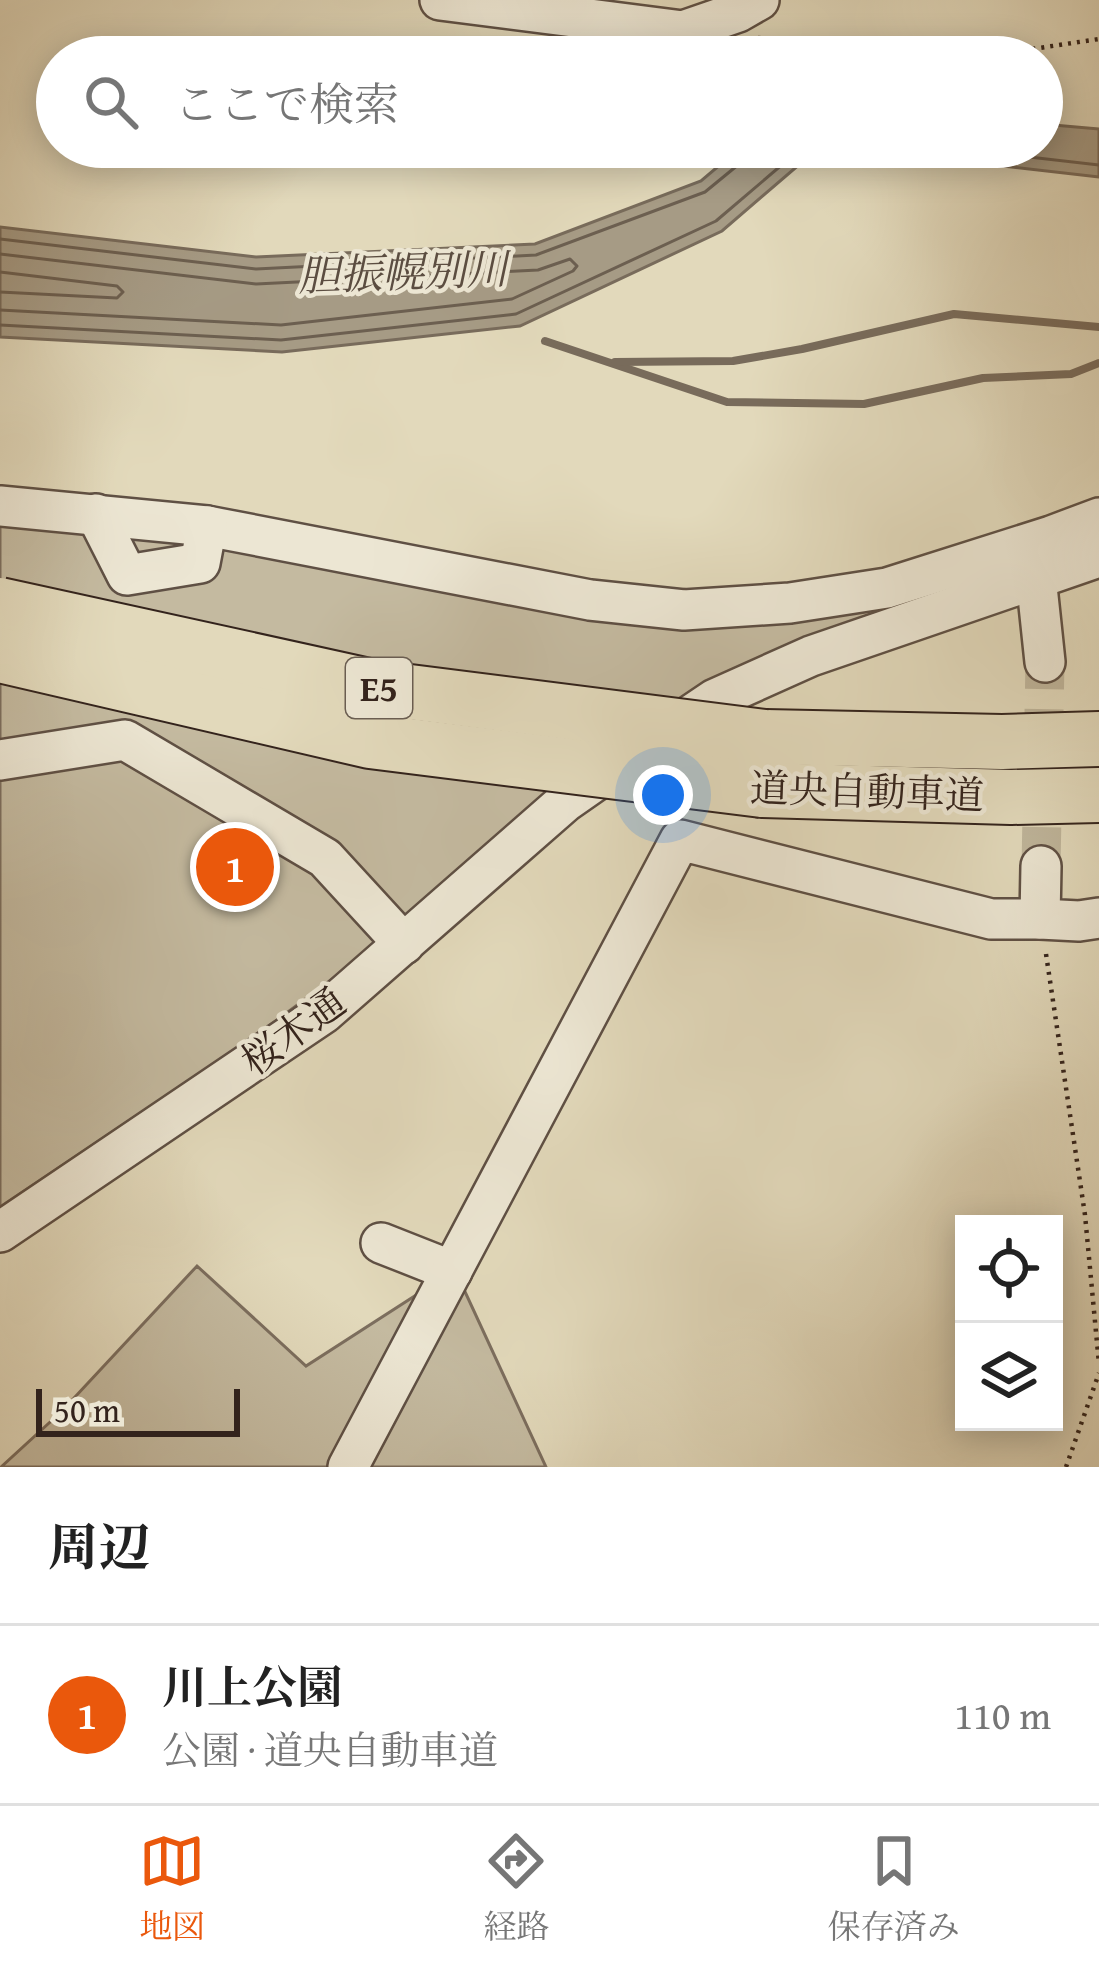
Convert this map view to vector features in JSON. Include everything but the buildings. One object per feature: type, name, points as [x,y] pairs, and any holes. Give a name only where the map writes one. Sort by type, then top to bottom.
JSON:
[{"type":"highway","name":"道央自動車道","points":[[0,605],[378,688],[764,764],[1011,797],[1099,795]]},
{"type":"highway","name":"道央自動車道","points":[[0,655],[370,741],[764,764],[1002,742],[1099,739]]},
{"type":"street","points":[[440,0],[682,31],[738,12],[756,19]]},
{"type":"street","points":[[0,506],[206,526],[590,599],[684,610],[790,603],[887,588],[1099,518]]},
{"type":"street","points":[[96,514],[127,575],[200,563],[206,526]]},
{"type":"street","points":[[1046,662],[1036,577],[1099,557]]},
{"type":"street","name":"桜木通","points":[[0,1232],[324,1013],[565,802],[715,699],[811,656],[1036,577]]},
{"type":"street","points":[[0,760],[125,740],[325,858],[404,944]]},
{"type":"street","points":[[349,1467],[680,840],[991,919],[1099,918]]},
{"type":"street","points":[[1040,919],[1041,866]]},
{"type":"street","points":[[381,1243],[452,1271]]},
{"type":"path","points":[[756,19],[840,36]]},
{"type":"path","points":[[1063,44],[1099,39]]},
{"type":"path","points":[[1040,919],[1085,1215],[1099,1364]]},
{"type":"path","points":[[1066,1467],[1099,1373]]},
{"type":"shaded area","points":[[0,522],[268,543],[684,617],[1099,544],[759,663],[250,1040],[0,1207]]},
{"type":"shaded area","points":[[197,1266],[306,1366],[455,1270],[546,1467],[1,1467],[61,1412]]},
{"type":"water","points":[[1063,126],[1099,129],[1099,177],[1019,168],[1063,168]]},
{"type":"water","name":"胆振幌別川","points":[[716,168],[795,168],[722,231],[520,326],[282,352],[0,337],[0,227],[256,257],[535,244],[701,181]]},
{"type":"waterway","points":[[615,362],[733,361],[954,314],[1099,327]]},
{"type":"waterway","points":[[545,341],[727,402],[864,404],[983,378],[1071,374],[1099,363]]},
{"type":"tunnel","points":[[1041,866],[1045,662]]},
{"type":"place","name":"川上公園","points":[[235,867]]}]
